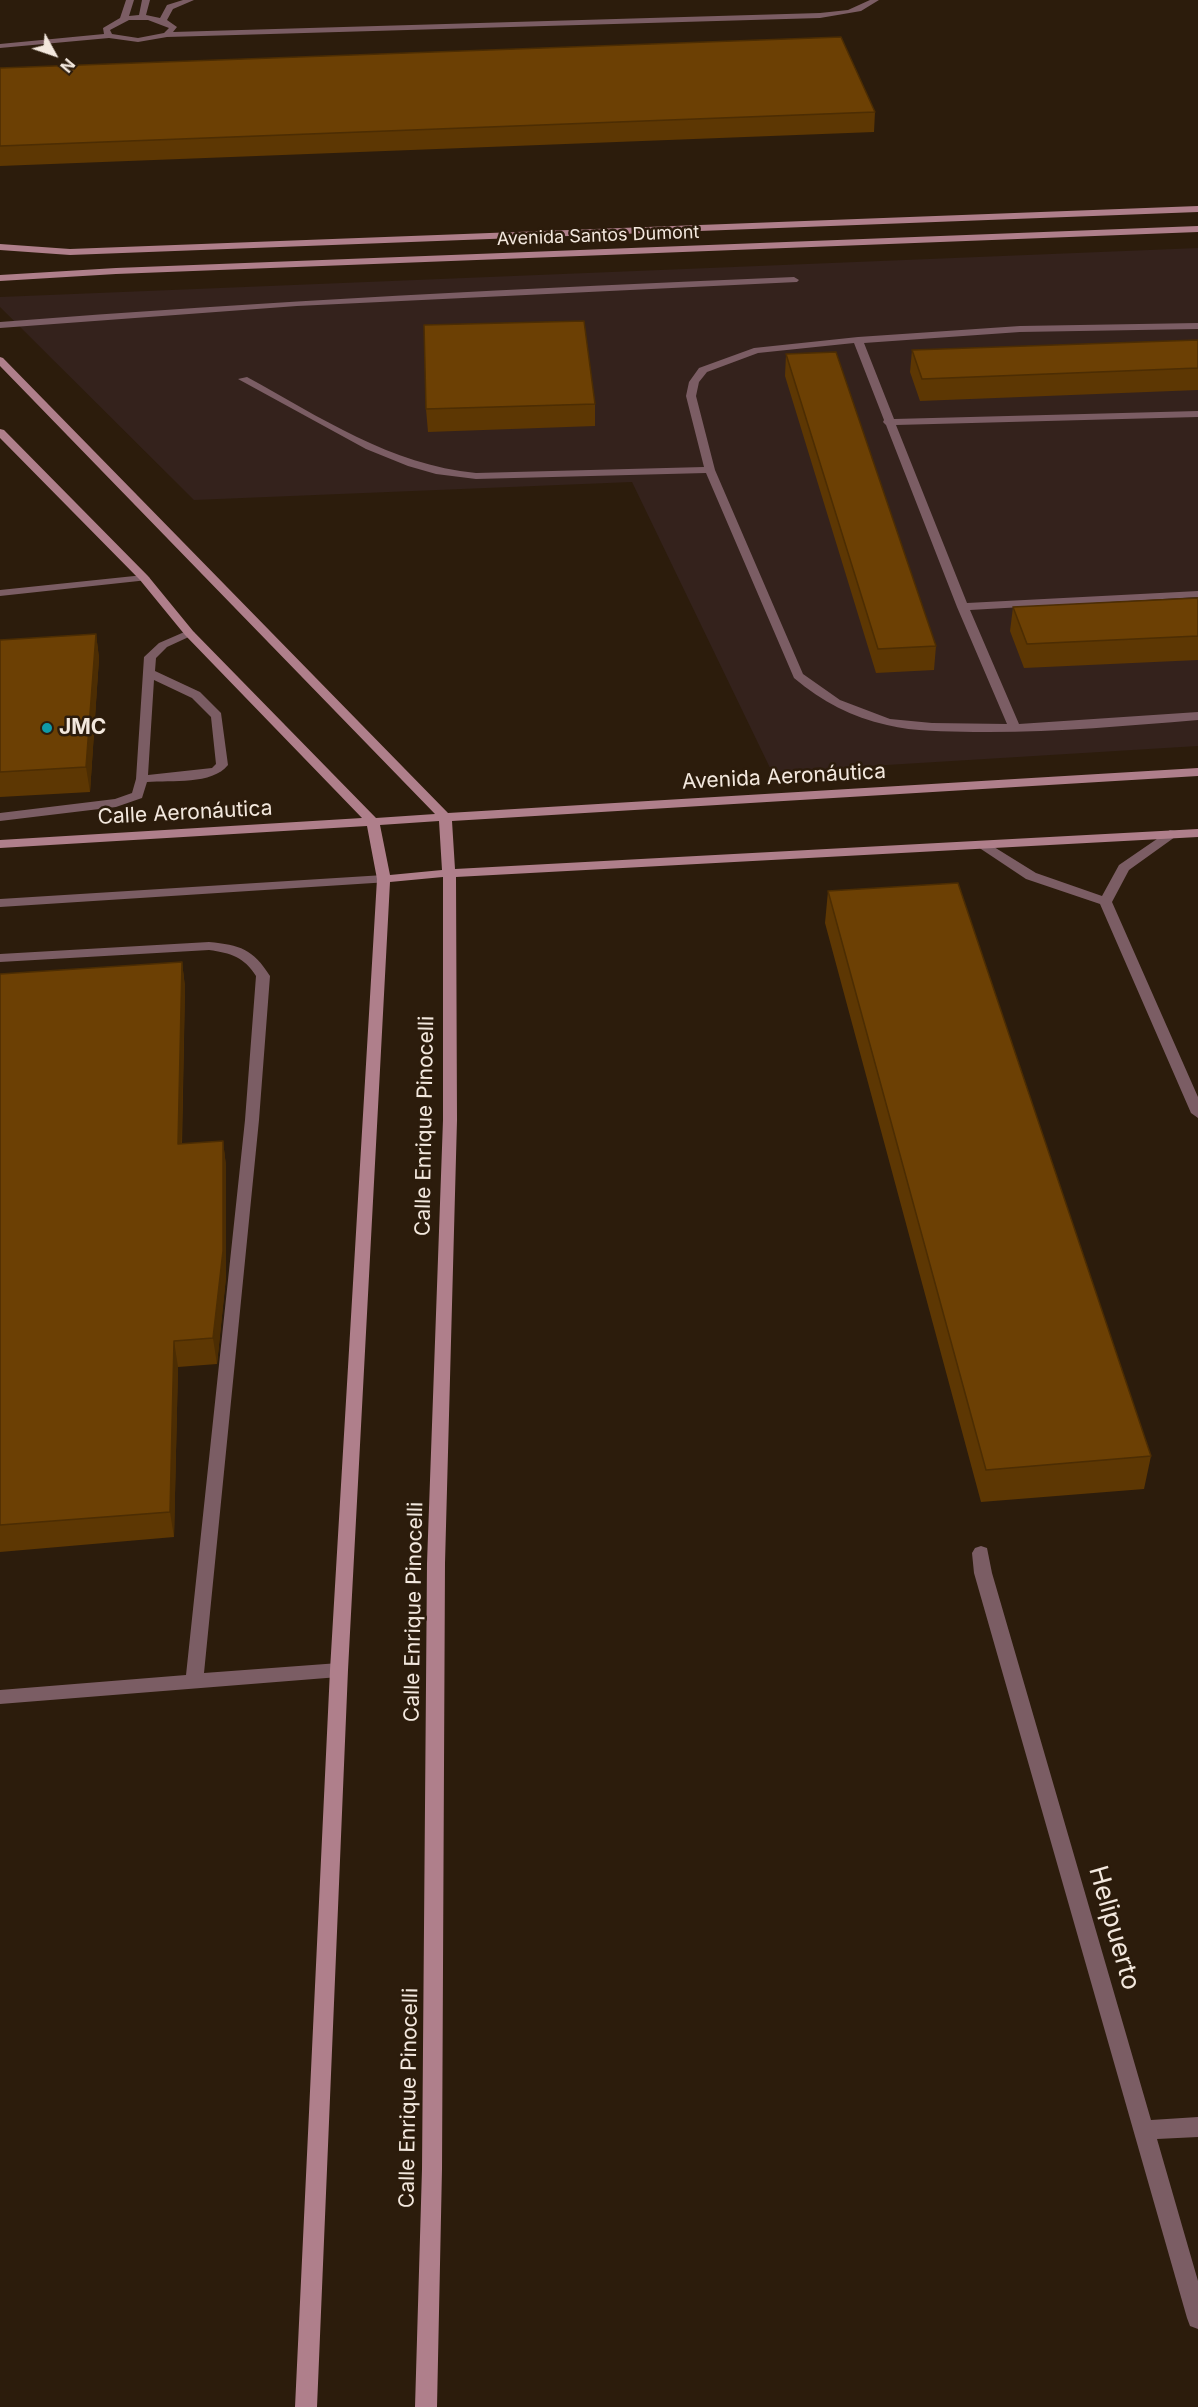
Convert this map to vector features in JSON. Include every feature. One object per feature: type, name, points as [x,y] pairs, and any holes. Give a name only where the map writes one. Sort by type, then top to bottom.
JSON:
[{"type":"main road","name":"Avenida Santos Dumont","points":[[0,247],[38,251],[94,251],[1198,209]]},
{"type":"main road","name":"Avenida Santos Dumont","points":[[0,278],[117,271],[1198,229]]},
{"type":"main road","points":[[0,360],[445,817]]},
{"type":"main road","points":[[0,432],[144,578],[189,633],[373,822],[384,879],[339,1670],[306,2407]]},
{"type":"main road","name":"Avenida Aeronáutica","points":[[373,822],[1198,772]]},
{"type":"main road","name":"Calle Enrique Pinocelli","points":[[426,2407],[432,2157],[436,1563],[450,1120],[448,873],[445,817]]},
{"type":"main road","name":"Calle Aeronáutica","points":[[0,844],[373,822]]},
{"type":"main road","points":[[384,879],[448,873],[1198,833]]},
{"type":"street","points":[[123,20],[130,0]]},
{"type":"street","points":[[142,17],[146,0]]},
{"type":"street","points":[[163,20],[170,7],[190,0]]},
{"type":"street","points":[[0,46],[109,36],[125,40],[148,40],[167,35],[836,15],[856,10],[875,0]]},
{"type":"street","points":[[109,36],[106,30],[111,24],[142,17],[163,20],[173,27],[167,35]]},
{"type":"street","points":[[0,325],[113,315],[457,294],[794,280]]},
{"type":"street","points":[[1198,326],[1020,329],[858,340],[757,350],[724,360],[703,370],[694,382],[691,396],[710,470],[798,676],[820,695],[847,709],[880,720],[923,727],[1015,729],[1198,716]]},
{"type":"street","points":[[858,340],[888,422],[1015,729]]},
{"type":"street","points":[[243,379],[366,445],[410,464],[443,472],[476,476],[710,470]]},
{"type":"street","points":[[888,422],[1198,414]]},
{"type":"street","points":[[0,592],[144,578]]},
{"type":"street","points":[[963,606],[1198,594]]},
{"type":"street","points":[[0,818],[130,799],[138,795],[142,779],[150,657],[156,650],[189,633]]},
{"type":"street","points":[[142,779],[207,774],[216,771],[222,765],[217,716],[206,702],[149,673]]},
{"type":"street","points":[[1105,902],[1124,868],[1170,834]]},
{"type":"street","points":[[981,845],[1031,876],[1105,902],[1198,1113]]},
{"type":"street","points":[[0,903],[384,879]]},
{"type":"street","points":[[0,958],[209,946],[237,949],[254,962],[263,976],[252,1120],[194,1681]]},
{"type":"street","name":"Helipuerto","points":[[981,1553],[983,1573],[1198,2318]]},
{"type":"street","points":[[0,1697],[339,1670]]},
{"type":"street","points":[[1144,2130],[1198,2127]]},
{"type":"shaded area","points":[[1198,248],[1198,746],[772,772],[632,482],[194,500],[0,307],[0,297]]},
{"type":"building","points":[[841,37],[875,112],[0,146],[0,68]]},
{"type":"building","points":[[584,321],[595,404],[426,409],[424,325]]},
{"type":"building","points":[[1198,340],[1198,368],[922,379],[912,350]]},
{"type":"building","points":[[836,352],[936,646],[878,649],[786,354]]},
{"type":"building","points":[[1198,598],[1198,636],[1027,644],[1013,607]]},
{"type":"building","name":"JMC","points":[[96,634],[86,767],[0,772],[0,640]]},
{"type":"building","points":[[958,883],[1151,1456],[986,1470],[828,891]]},
{"type":"building","points":[[182,962],[178,1144],[223,1141],[223,1251],[213,1338],[174,1341],[170,1512],[0,1525],[0,974]]},
{"type":"place","name":"JMC","points":[[47,728]]}]
